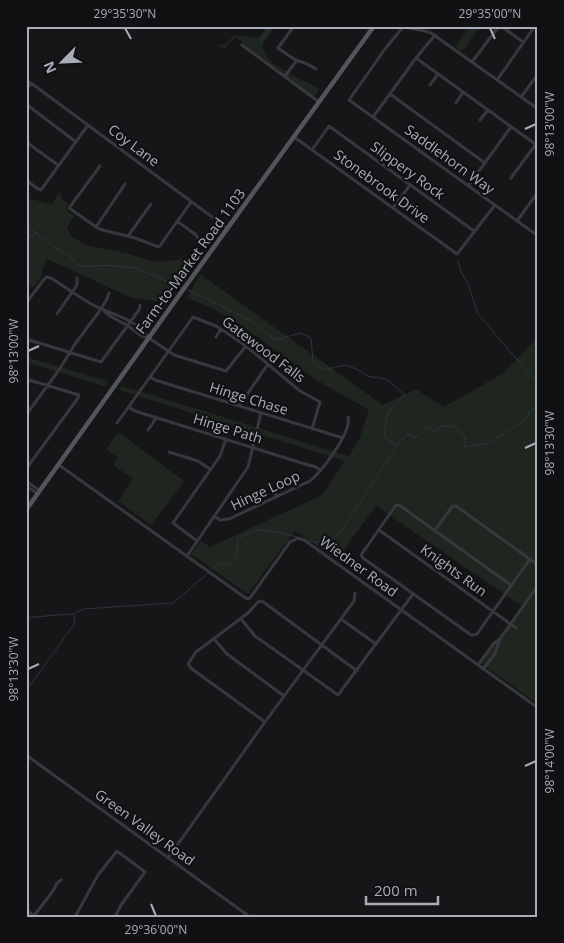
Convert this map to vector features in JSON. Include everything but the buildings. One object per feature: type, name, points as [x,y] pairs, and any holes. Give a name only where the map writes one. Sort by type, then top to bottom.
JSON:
[{"type":"main road","name":"Farm-to-Market Road 1103","points":[[26,510],[374,26]]},
{"type":"street","points":[[294,26],[278,48],[316,69]]},
{"type":"street","points":[[472,62],[500,26],[523,42]]},
{"type":"street","points":[[497,80],[535,26]]},
{"type":"street","points":[[402,27],[426,30],[435,35],[538,110]]},
{"type":"street","name":"Saddlehorn Way","points":[[402,27],[349,100],[538,236]]},
{"type":"street","points":[[373,117],[435,35]]},
{"type":"street","points":[[242,45],[319,102]]},
{"type":"street","points":[[416,58],[537,145],[511,178]]},
{"type":"street","points":[[286,74],[297,60]]},
{"type":"street","points":[[430,85],[438,74]]},
{"type":"street","points":[[521,97],[538,74]]},
{"type":"street","name":"Coy Lane","points":[[26,81],[228,228]]},
{"type":"street","points":[[26,90],[31,83]]},
{"type":"street","points":[[456,103],[463,92]]},
{"type":"street","points":[[390,94],[485,162]]},
{"type":"street","points":[[26,104],[76,142]]},
{"type":"street","points":[[480,120],[488,110]]},
{"type":"street","points":[[26,180],[42,190],[88,125]]},
{"type":"street","name":"Slippery Rock","points":[[312,150],[329,126],[474,231]]},
{"type":"street","points":[[468,186],[512,127]]},
{"type":"street","name":"Stonebrook Drive","points":[[294,137],[457,254],[474,231]]},
{"type":"street","points":[[26,142],[58,165]]},
{"type":"street","points":[[100,166],[69,208],[105,231],[128,236],[159,247],[191,202]]},
{"type":"street","points":[[96,227],[125,184]]},
{"type":"street","points":[[393,208],[410,185]]},
{"type":"street","points":[[517,221],[538,192]]},
{"type":"street","points":[[128,236],[151,204]]},
{"type":"street","points":[[474,231],[495,204]]},
{"type":"street","points":[[177,221],[196,235],[199,240]]},
{"type":"street","points":[[26,302],[46,277],[51,278],[174,355],[226,371],[246,346]]},
{"type":"street","points":[[57,314],[77,286],[77,278]]},
{"type":"street","points":[[26,415],[75,344],[102,310],[109,293]]},
{"type":"street","points":[[26,339],[102,362],[139,310],[140,304]]},
{"type":"street","points":[[102,310],[130,322],[145,332],[149,338]]},
{"type":"street","name":"Gatewood Falls","points":[[168,351],[193,317],[208,322],[246,346],[300,390],[320,402],[312,429]]},
{"type":"street","points":[[216,337],[220,329]]},
{"type":"street","points":[[117,423],[168,351]]},
{"type":"street","points":[[239,406],[268,364]]},
{"type":"street","name":"Hinge Chase","points":[[150,377],[154,380],[343,438]]},
{"type":"street","points":[[26,379],[79,395],[26,469]]},
{"type":"street","name":"Hinge Path","points":[[128,407],[135,411],[316,467],[320,470]]},
{"type":"street","points":[[186,556],[248,467],[261,413]]},
{"type":"street","points":[[148,430],[156,417]]},
{"type":"street","name":"Hinge Loop","points":[[214,516],[220,520],[229,519],[310,481],[343,438],[349,422],[348,417]]},
{"type":"street","points":[[197,541],[173,523],[220,456],[226,439]]},
{"type":"street","points":[[169,452],[198,461],[210,469]]},
{"type":"street","name":"Wiedner Road","points":[[59,465],[247,599],[250,598],[290,542],[296,539],[307,542],[538,708]]},
{"type":"street","points":[[26,481],[39,493]]},
{"type":"street","points":[[26,486],[39,493]]},
{"type":"street","points":[[272,487],[277,497]]},
{"type":"street","points":[[511,585],[400,505],[394,508],[361,555],[471,635],[477,634],[530,559]]},
{"type":"street","points":[[435,530],[452,507],[456,506],[538,565]]},
{"type":"street","name":"Knights Run","points":[[378,530],[516,628]]},
{"type":"street","points":[[478,665],[538,586]]},
{"type":"street","points":[[168,858],[341,619],[354,600],[355,593]]},
{"type":"street","points":[[241,619],[255,636],[338,695],[413,594]]},
{"type":"street","points":[[265,722],[189,666],[188,662],[193,655],[241,619],[258,602],[262,601],[357,671]]},
{"type":"street","points":[[341,619],[376,644]]},
{"type":"street","points":[[483,669],[496,652],[500,638]]},
{"type":"street","points":[[214,639],[224,652],[284,696]]},
{"type":"street","name":"Green Valley Road","points":[[26,755],[250,917]]},
{"type":"street","points":[[75,917],[98,875],[117,851],[145,872],[121,905],[115,917]]},
{"type":"street","points":[[26,910],[34,916],[61,880]]},
{"type":"shaded area","points":[[267,26],[275,26],[263,44],[266,56],[283,69],[320,89],[314,97],[235,37],[224,50],[218,45],[226,44],[234,35],[259,38]]},
{"type":"shaded area","points":[[470,26],[480,26],[462,52],[455,47]]},
{"type":"shaded area","points":[[60,191],[62,199],[69,204],[66,210],[75,216],[67,227],[73,238],[89,246],[126,253],[154,262],[196,257],[165,302],[132,298],[47,259],[42,271],[43,274],[33,288],[26,285],[26,198],[52,204]]},
{"type":"shaded area","points":[[200,274],[383,405],[416,389],[444,407],[502,374],[538,337],[538,704],[479,662],[522,606],[376,506],[337,559],[295,531],[248,594],[191,554],[201,541],[210,547],[322,495],[345,461],[119,390],[122,386],[349,456],[359,439],[369,410],[318,381],[235,321],[187,298]]},
{"type":"shaded area","points":[[26,357],[108,381],[106,387],[26,362]]},
{"type":"shaded area","points":[[118,432],[184,481],[151,525],[118,501],[133,479],[113,465],[118,458],[106,449]]},
{"type":"waterway","points":[[260,41],[272,26]]},
{"type":"waterway","points":[[26,227],[68,255],[78,265],[86,267],[104,265],[136,268],[182,288]]},
{"type":"waterway","points":[[26,239],[36,233]]},
{"type":"waterway","points":[[458,261],[478,314],[531,376],[538,379]]},
{"type":"waterway","points":[[187,289],[246,318],[276,340],[300,333],[311,338],[313,360],[323,370],[346,365],[361,371],[367,376],[386,379],[405,395],[391,409],[385,424],[385,438],[397,446]]},
{"type":"waterway","points":[[305,540],[323,544],[341,531],[397,446],[407,434],[416,438],[428,427],[435,431],[441,426],[453,426],[465,437],[465,447],[489,443],[521,423],[538,406]]},
{"type":"waterway","points":[[210,570],[220,563],[228,565],[236,558],[238,538],[257,530],[278,532],[297,537]]},
{"type":"waterway","points":[[26,618],[74,614],[83,609],[173,603],[207,574]]},
{"type":"waterway","points":[[26,691],[75,623],[74,614]]}]
